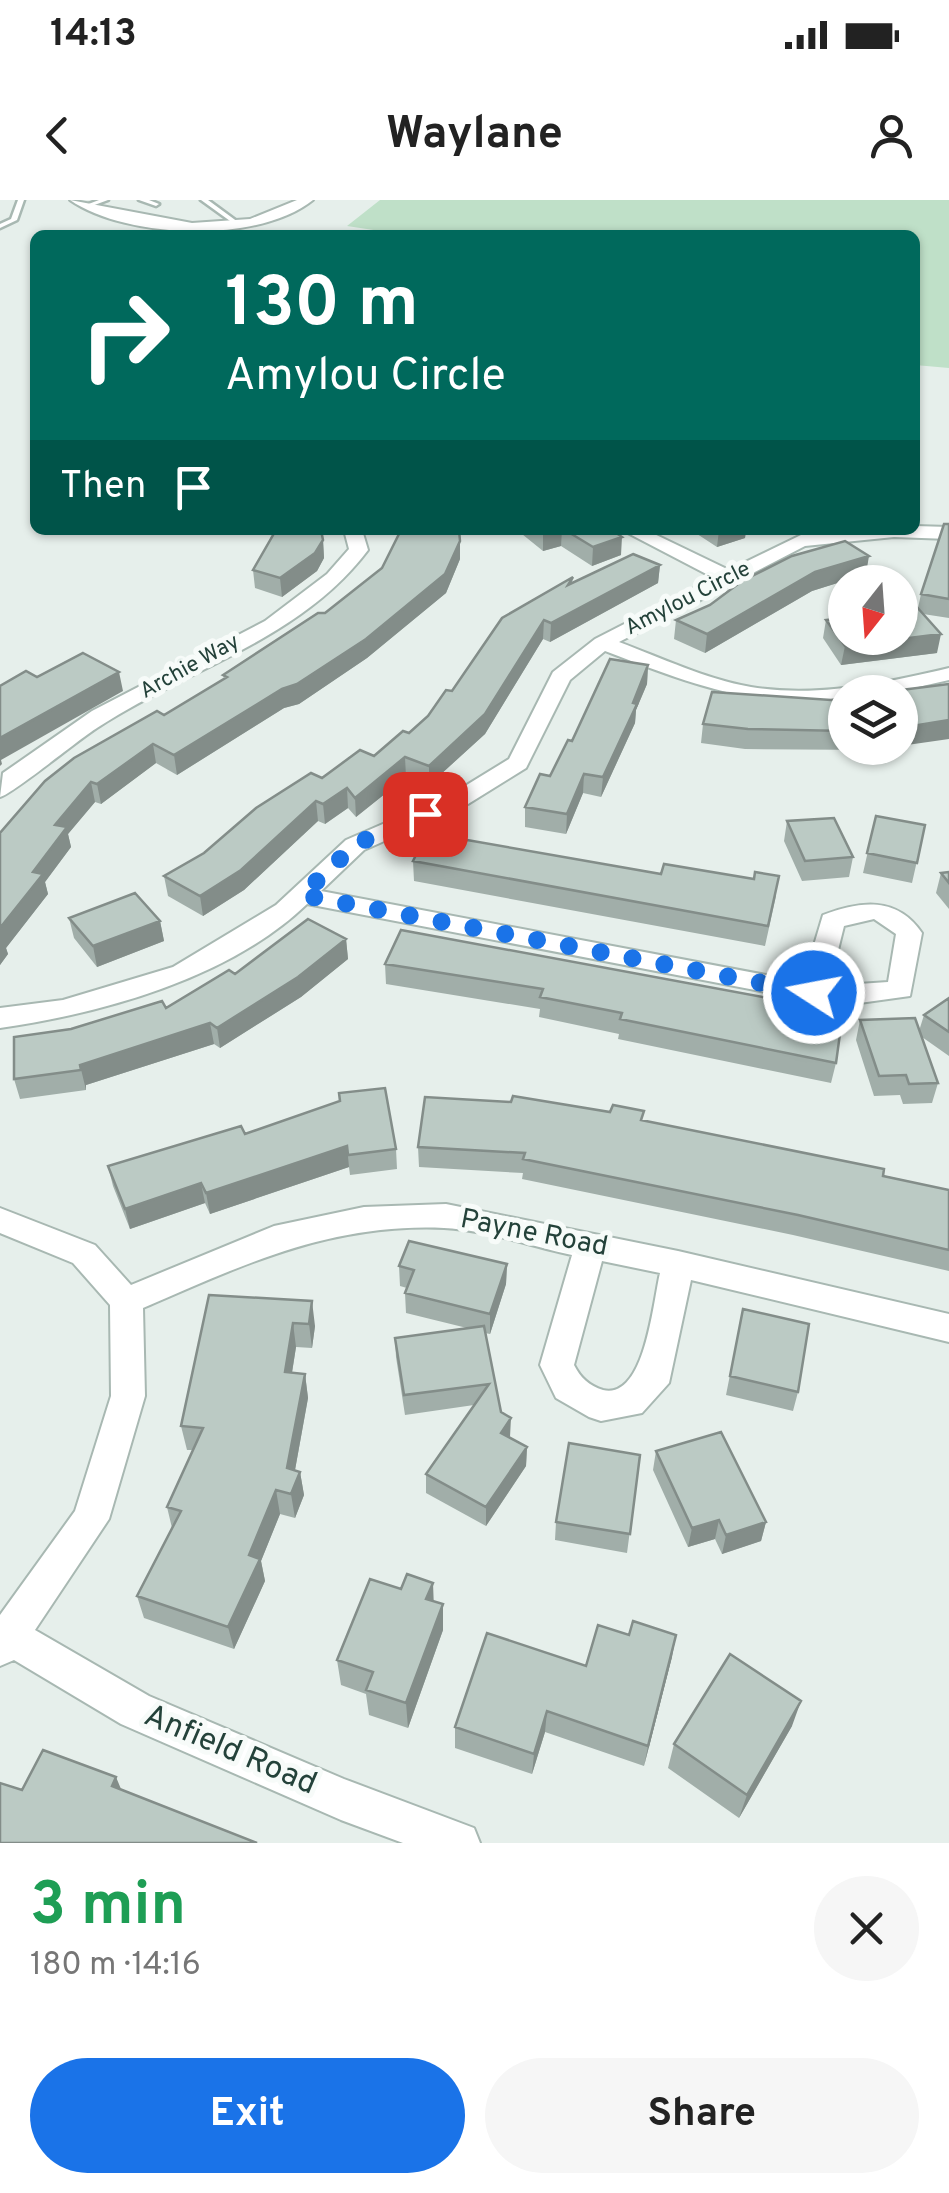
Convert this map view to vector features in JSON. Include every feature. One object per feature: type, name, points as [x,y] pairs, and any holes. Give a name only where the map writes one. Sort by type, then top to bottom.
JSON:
[{"type":"street","points":[[82,203],[119,217],[166,225],[238,225],[307,200]]},
{"type":"street","name":"Amylou Circle","points":[[920,532],[949,533]]},
{"type":"street","name":"Archie Way","points":[[0,790],[10,778],[100,716],[285,614],[340,575],[359,550],[354,535]]},
{"type":"street","points":[[641,535],[729,578]]},
{"type":"street","name":"Amylou Circle","points":[[0,1018],[64,1009],[182,973],[285,911],[356,844],[460,799],[518,763],[561,677],[602,643],[801,541],[857,535]]},
{"type":"street","name":"Amylou Circle","points":[[602,643],[713,684],[754,694],[810,696],[949,674]]},
{"type":"street","points":[[302,895],[814,993]]},
{"type":"street","name":"Payne Road","points":[[126,1301],[274,1238],[364,1218],[446,1216],[678,1264],[949,1328]]},
{"type":"street","points":[[0,1220],[84,1254],[126,1301],[128,1396],[91,1519],[6,1642]]},
{"type":"street","points":[[590,1245],[557,1365],[568,1388],[601,1406],[630,1402],[652,1384],[678,1264]]},
{"type":"street","name":"Anfield Road","points":[[6,1642],[135,1710],[341,1799],[459,1843]]},
{"type":"lane","points":[[0,226],[14,220],[21,200]]},
{"type":"lane","points":[[82,203],[106,200]]},
{"type":"lane","points":[[142,200],[156,204]]},
{"type":"lane","points":[[204,200],[238,225]]},
{"type":"green space","points":[[380,200],[949,200],[949,368],[920,365],[920,230],[373,230],[347,226]]},
{"type":"building","points":[[944,524],[949,524],[949,599],[921,594]]},
{"type":"building","points":[[273,535],[322,535],[315,553],[280,578],[253,570]]},
{"type":"building","points":[[398,535],[459,535],[445,574],[366,639],[174,755],[153,744],[97,784],[91,782],[55,825],[67,827],[33,872],[43,874],[0,928],[0,833],[45,781],[74,758],[157,711],[164,715],[227,677],[223,675],[318,613],[325,613],[382,568]]},
{"type":"building","points":[[573,535],[622,537],[593,547]]},
{"type":"building","points":[[845,541],[869,556],[828,565],[707,634],[676,620],[710,605],[742,581],[792,556]]},
{"type":"building","points":[[633,554],[660,565],[551,623],[544,620],[485,714],[429,766],[405,757],[355,798],[347,788],[323,804],[316,801],[241,870],[200,896],[164,876],[204,853],[256,808],[311,773],[322,778],[360,750],[374,756],[403,731],[409,733],[428,716],[446,690],[452,691],[502,618],[573,577],[568,585]]},
{"type":"building","points":[[918,608],[941,634],[918,637]]},
{"type":"building","points":[[83,653],[119,672],[0,738],[0,686],[26,671],[37,677]]},
{"type":"building","points":[[610,659],[648,665],[633,703],[637,704],[603,777],[584,774],[567,814],[525,807],[540,774],[550,776],[568,740],[572,741]]},
{"type":"building","points":[[949,684],[949,720],[918,725],[918,688]]},
{"type":"building","points":[[712,692],[828,700],[828,731],[703,724]]},
{"type":"building","points":[[876,816],[925,825],[917,863],[867,853]]},
{"type":"building","points":[[834,818],[853,857],[805,861],[787,821]]},
{"type":"building","points":[[427,833],[661,874],[664,864],[754,879],[755,872],[779,876],[768,926],[413,861]]},
{"type":"building","points":[[135,893],[160,921],[93,946],[69,918]]},
{"type":"building","points":[[308,919],[346,939],[298,977],[217,1028],[210,1023],[80,1065],[81,1070],[14,1079],[14,1037],[71,1029],[162,1001],[166,1008],[229,970],[235,974]]},
{"type":"building","points":[[401,930],[843,1012],[836,1063],[620,1019],[622,1013],[540,997],[543,989],[385,964]]},
{"type":"building","points":[[949,998],[949,1032],[924,1015]]},
{"type":"building","points":[[915,1018],[938,1083],[909,1084],[906,1075],[879,1076],[860,1020]]},
{"type":"building","points":[[385,1088],[396,1149],[348,1155],[347,1146],[206,1193],[201,1183],[125,1209],[108,1166],[241,1126],[245,1134],[340,1101],[339,1093]]},
{"type":"building","points":[[513,1096],[610,1112],[613,1105],[644,1111],[641,1120],[884,1169],[883,1176],[949,1190],[949,1250],[523,1159],[525,1153],[418,1147],[425,1097],[511,1102]]},
{"type":"building","points":[[409,1241],[507,1264],[490,1314],[405,1293],[414,1270],[399,1266]]},
{"type":"building","points":[[209,1295],[312,1301],[309,1324],[293,1323],[285,1372],[305,1374],[287,1468],[300,1472],[291,1494],[276,1490],[249,1555],[260,1559],[228,1627],[137,1596],[181,1511],[167,1507],[203,1428],[181,1426]]},
{"type":"building","points":[[743,1309],[809,1324],[798,1392],[730,1376]]},
{"type":"building","points":[[484,1326],[501,1412],[511,1418],[501,1433],[527,1447],[486,1507],[426,1474],[489,1384],[404,1395],[395,1338]]},
{"type":"building","points":[[721,1432],[766,1522],[726,1535],[719,1520],[692,1528],[656,1451]]},
{"type":"building","points":[[569,1443],[640,1455],[630,1534],[556,1522]]},
{"type":"building","points":[[407,1574],[433,1583],[426,1599],[443,1604],[406,1703],[366,1690],[373,1672],[337,1660],[370,1579],[401,1589]]},
{"type":"building","points":[[633,1621],[676,1635],[648,1746],[547,1711],[534,1754],[455,1727],[487,1633],[586,1666],[598,1625],[629,1635]]},
{"type":"building","points":[[730,1654],[801,1701],[747,1795],[674,1744]]},
{"type":"building","points":[[43,1750],[116,1777],[112,1786],[257,1843],[0,1843],[0,1783],[22,1790]]},
{"type":"route","points":[[425,814],[356,844],[302,895],[814,993]]}]
